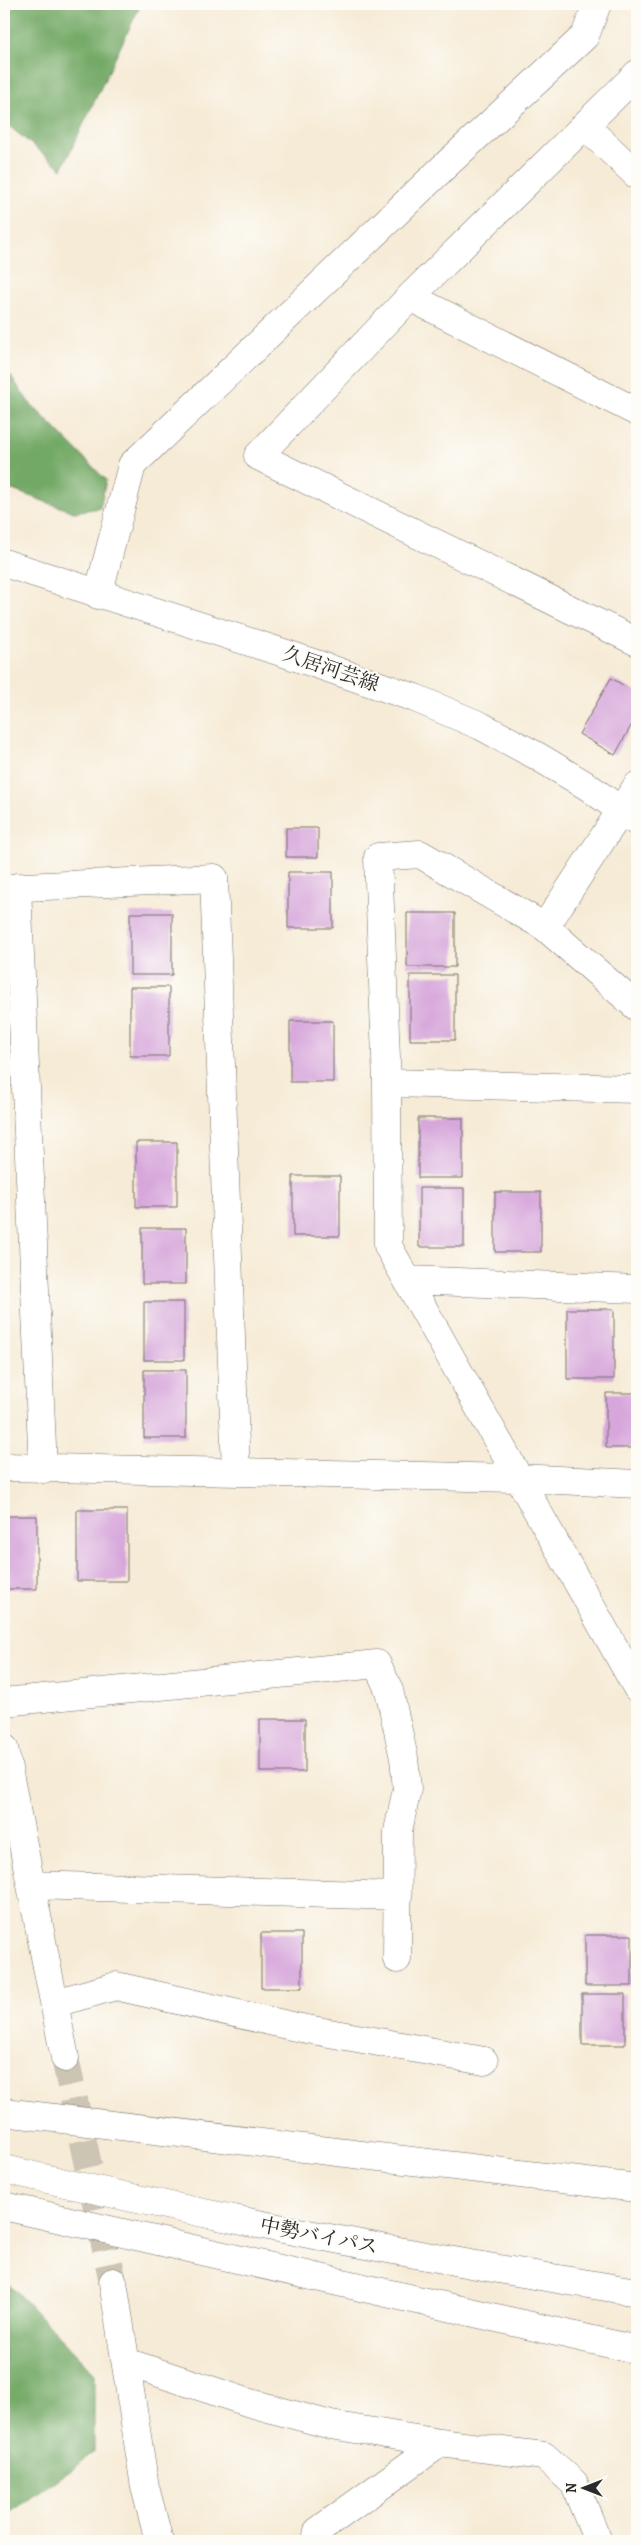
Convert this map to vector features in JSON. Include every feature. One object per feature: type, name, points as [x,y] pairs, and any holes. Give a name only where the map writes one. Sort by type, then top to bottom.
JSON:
[{"type":"main road","points":[[98,595],[132,465],[447,164],[585,36],[597,4]]},
{"type":"main road","points":[[637,74],[410,297],[258,456],[637,642]]},
{"type":"main road","points":[[585,126],[637,175]]},
{"type":"main road","points":[[410,297],[637,412]]},
{"type":"main road","name":"久居河芸線","points":[[4,563],[98,595],[287,654],[415,698],[481,726],[537,756],[586,786],[629,816]]},
{"type":"main road","points":[[545,927],[629,816],[637,786]]},
{"type":"main road","points":[[637,1007],[545,927],[420,854],[378,858],[387,1083],[388,1246],[637,1688]]},
{"type":"main road","points":[[43,1469],[11,887],[214,878],[236,1472]]},
{"type":"main road","points":[[387,1083],[637,1090]]},
{"type":"main road","points":[[407,1280],[637,1289]]},
{"type":"main road","points":[[4,1467],[519,1478],[637,1484]]},
{"type":"main road","points":[[4,1702],[377,1664],[389,1690],[404,1758],[407,1789],[398,1831],[397,1959]]},
{"type":"main road","points":[[4,1748],[65,2058]]},
{"type":"main road","points":[[30,1885],[398,1896]]},
{"type":"main road","points":[[55,2003],[116,1986],[296,2027],[484,2061]]},
{"type":"main road","points":[[4,2112],[637,2188]]},
{"type":"main road","name":"中勢バイパス","points":[[4,2169],[160,2205],[432,2258],[637,2292]]},
{"type":"main road","points":[[4,2206],[303,2272],[637,2350]]},
{"type":"main road","points":[[114,2282],[145,2487],[159,2541]]},
{"type":"main road","points":[[126,2362],[241,2401],[331,2425],[440,2443],[544,2456],[574,2483],[598,2541]]},
{"type":"main road","points":[[316,2541],[318,2531],[440,2443]]},
{"type":"green space","points":[[4,4],[141,4],[62,169],[4,122]]},
{"type":"green space","points":[[4,366],[28,401],[106,480],[100,508],[74,512],[4,487]]},
{"type":"green space","points":[[4,2278],[94,2373],[94,2453],[4,2517]]},
{"type":"building","points":[[611,678],[637,693],[637,715],[615,755],[579,734]]},
{"type":"building","points":[[286,828],[318,828],[318,857],[286,857]]},
{"type":"building","points":[[288,872],[333,872],[333,928],[288,928]]},
{"type":"building","points":[[130,913],[172,913],[172,975],[130,975]]},
{"type":"building","points":[[407,913],[455,913],[455,967],[407,967]]},
{"type":"building","points":[[410,975],[455,975],[455,1040],[410,1040]]},
{"type":"building","points":[[130,987],[169,987],[169,1056],[130,1056]]},
{"type":"building","points":[[290,1021],[333,1021],[333,1082],[290,1082]]},
{"type":"building","points":[[418,1118],[463,1118],[463,1178],[418,1178]]},
{"type":"building","points":[[136,1142],[177,1142],[177,1207],[136,1207]]},
{"type":"building","points":[[293,1176],[340,1176],[340,1236],[293,1236]]},
{"type":"building","points":[[419,1188],[464,1188],[464,1247],[419,1247]]},
{"type":"building","points":[[495,1192],[541,1192],[541,1252],[495,1252]]},
{"type":"building","points":[[142,1228],[186,1228],[186,1284],[142,1284]]},
{"type":"building","points":[[144,1302],[184,1302],[184,1360],[144,1360]]},
{"type":"building","points":[[567,1309],[614,1309],[614,1379],[567,1379]]},
{"type":"building","points":[[144,1370],[186,1370],[186,1438],[144,1438]]},
{"type":"building","points":[[606,1393],[637,1393],[637,1448],[606,1448]]},
{"type":"building","points":[[77,1510],[127,1510],[127,1581],[77,1581]]},
{"type":"building","points":[[4,1516],[37,1516],[37,1589],[4,1589]]},
{"type":"building","points":[[260,1719],[305,1719],[305,1772],[260,1772]]},
{"type":"building","points":[[261,1933],[302,1933],[302,1988],[261,1988]]},
{"type":"building","points":[[585,1935],[632,1935],[632,1986],[585,1986]]},
{"type":"building","points":[[582,1994],[625,1994],[625,2045],[582,2045]]},
{"type":"tunnel","points":[[65,2058],[113,2282]]}]
